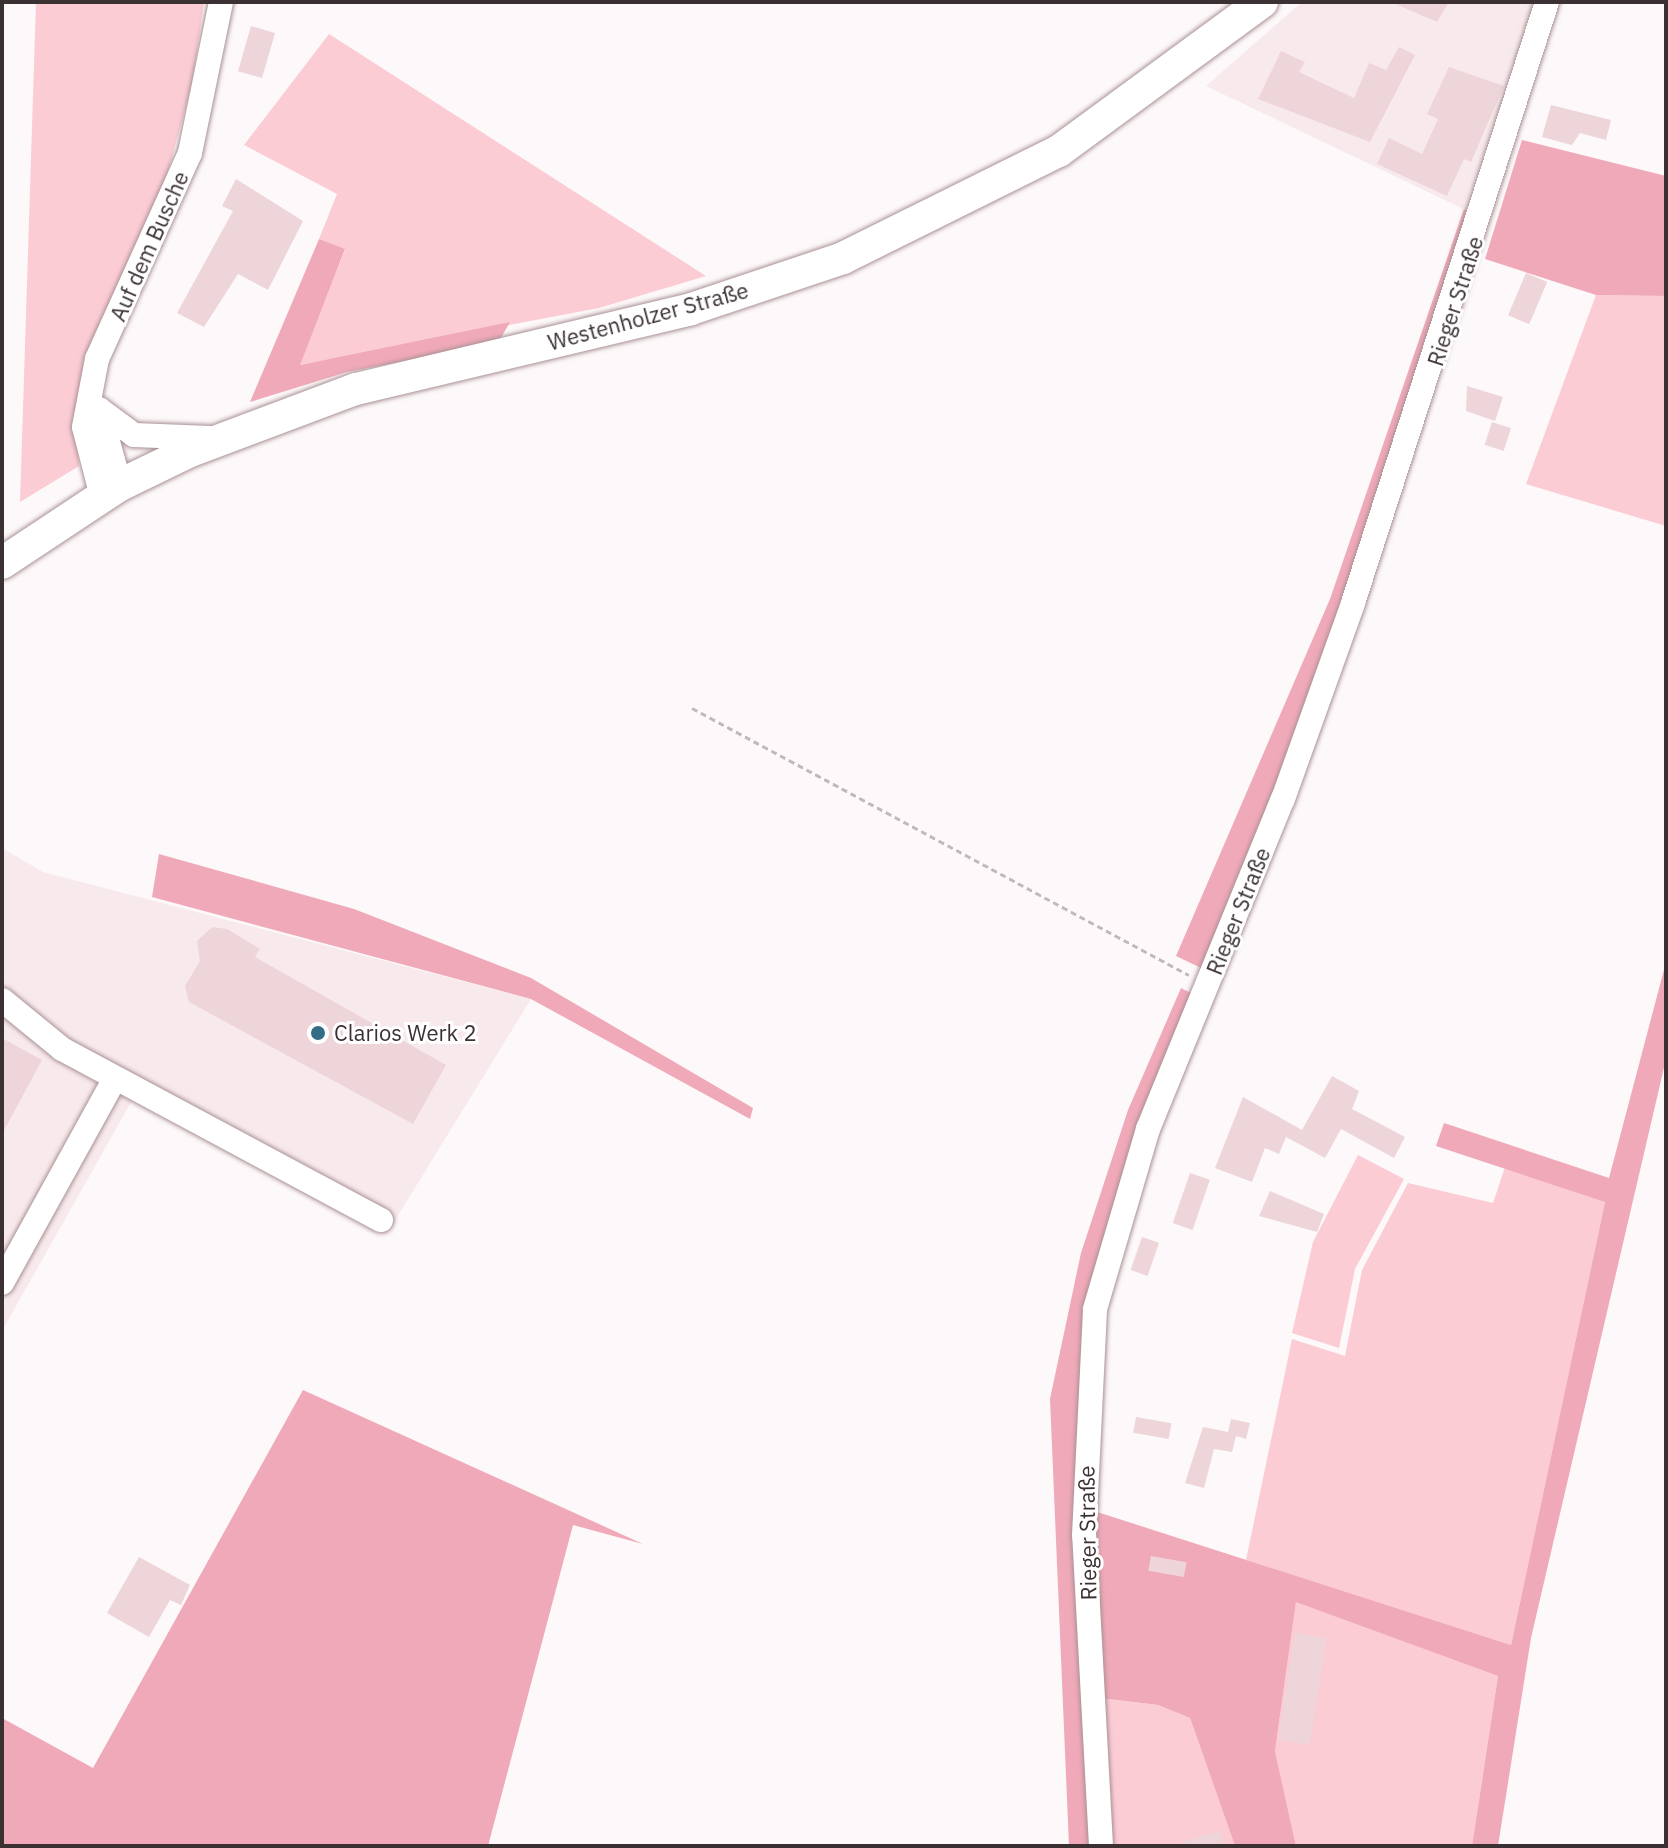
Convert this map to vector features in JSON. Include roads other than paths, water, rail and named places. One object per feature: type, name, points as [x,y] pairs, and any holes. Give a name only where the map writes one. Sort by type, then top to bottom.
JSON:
[{"type":"main road","name":"Westenholzer Straße","points":[[2,563],[111,491],[228,437],[356,389],[691,309],[843,258],[1059,151],[1262,2]]},
{"type":"street","name":"Auf dem Busche","points":[[111,491],[95,401],[97,359],[190,153],[221,2]]},
{"type":"street","name":"Rieger Straße","points":[[1101,1846],[1084,1535],[1095,1309],[1148,1129],[1208,985],[1353,603],[1547,2]]},
{"type":"street","points":[[95,401],[134,435],[228,437]]},
{"type":"street","points":[[2,1000],[62,1049],[381,1220]]},
{"type":"street","points":[[2,1283],[115,1078]]},
{"type":"place","name":"Clarios Werk 2","points":[[318,1033]]}]
